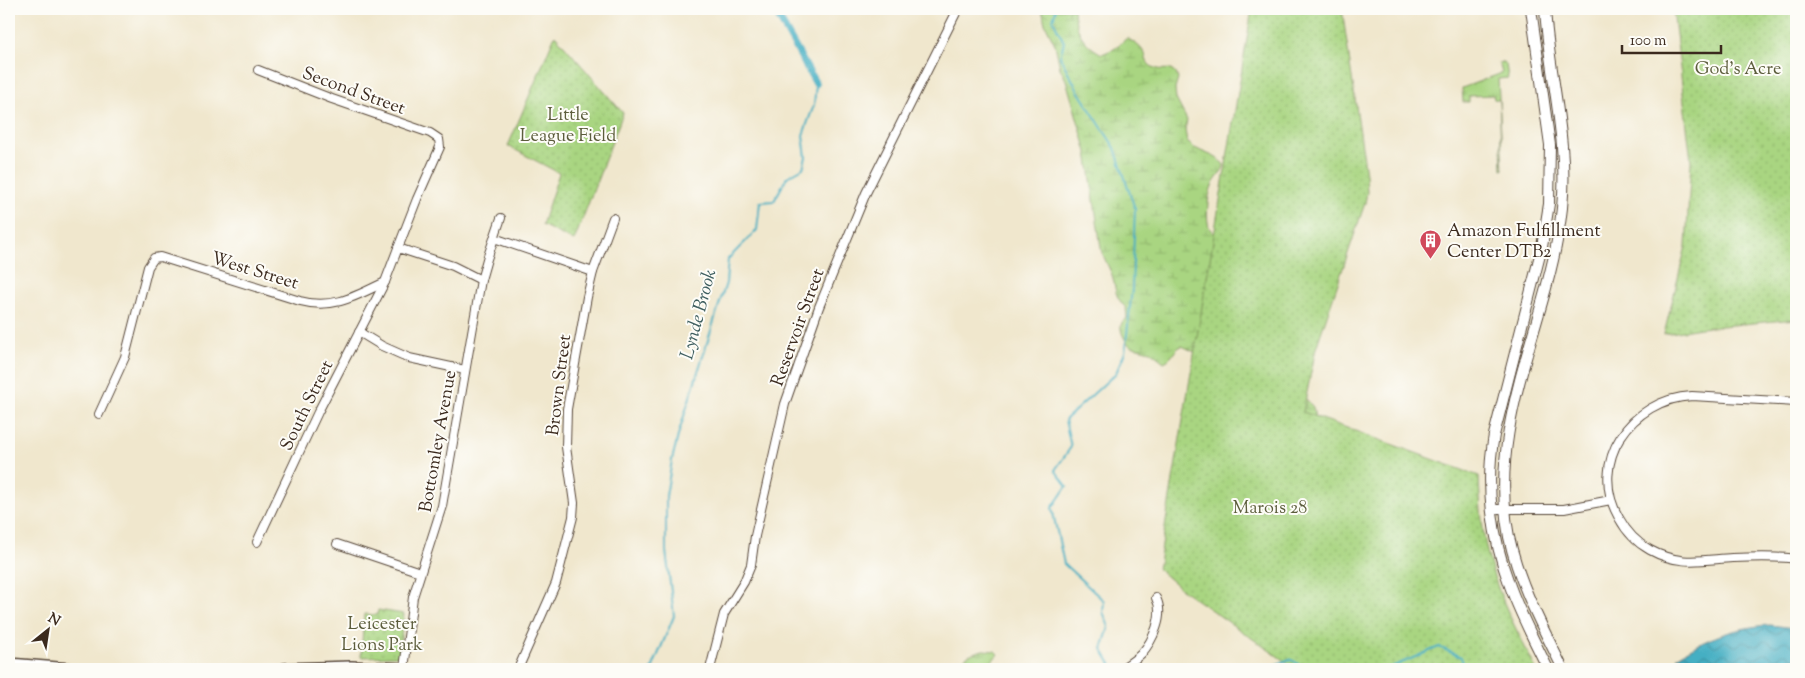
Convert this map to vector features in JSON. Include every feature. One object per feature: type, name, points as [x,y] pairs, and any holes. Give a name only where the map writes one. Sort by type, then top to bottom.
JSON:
[{"type":"highway","points":[[9,664],[70,669]]},
{"type":"highway","points":[[285,669],[351,667],[403,669]]},
{"type":"main road","points":[[1532,9],[1550,145],[1549,204],[1542,247],[1494,435],[1490,466],[1492,509],[1500,557],[1510,586],[1548,669]]},
{"type":"main road","points":[[1545,9],[1563,158],[1563,198],[1559,232],[1552,263],[1511,413],[1504,459],[1505,508],[1509,538],[1522,580],[1563,669]]},
{"type":"street","name":"Reservoir Street","points":[[710,669],[724,614],[744,582],[751,565],[755,536],[782,413],[822,299],[866,193],[958,9]]},
{"type":"street","name":"Second Street","points":[[258,70],[341,102],[430,132],[439,139],[440,147],[398,248]]},
{"type":"street","name":"Bottomley Avenue","points":[[403,669],[413,597],[443,499],[482,280],[501,218]]},
{"type":"street","name":"Brown Street","points":[[518,669],[556,582],[574,517],[574,503],[566,447],[566,418],[583,314],[593,272],[614,218]]},
{"type":"street","points":[[494,238],[593,272]]},
{"type":"street","points":[[385,282],[398,248],[453,266],[482,280]]},
{"type":"street","name":"West Street","points":[[99,414],[125,356],[144,277],[154,258],[160,257],[321,305],[350,298],[385,282]]},
{"type":"street","name":"South Street","points":[[257,542],[318,412],[385,282]]},
{"type":"street","points":[[359,332],[382,346],[409,358],[465,370]]},
{"type":"street","points":[[1796,402],[1692,396],[1669,399],[1654,405],[1634,420],[1624,431],[1610,464],[1608,486],[1611,500],[1623,525],[1640,544],[1649,550],[1672,559],[1697,562],[1759,557],[1796,559]]},
{"type":"street","points":[[1492,509],[1564,509],[1611,500]]},
{"type":"street","points":[[337,544],[420,572]]},
{"type":"street","points":[[1121,669],[1141,654],[1151,639],[1158,619],[1159,606],[1156,598]]},
{"type":"green space","points":[[1042,9],[1074,9],[1076,23],[1081,36],[1090,46],[1102,54],[1114,49],[1127,38],[1141,49],[1150,65],[1159,69],[1171,69],[1176,73],[1178,79],[1175,89],[1176,99],[1187,120],[1185,130],[1187,142],[1194,148],[1215,157],[1224,165],[1209,195],[1208,225],[1216,235],[1299,392],[1313,407],[1316,423],[1182,346],[1164,362],[1150,351],[1130,346],[1125,339],[1121,331],[1121,324],[1127,318],[1126,308],[1117,296],[1112,275],[1101,248],[1087,152],[1066,80],[1060,68],[1055,44],[1045,24]]},
{"type":"green space","name":"Marois 28","points":[[1252,9],[1342,9],[1366,174],[1367,192],[1365,203],[1316,348],[1303,412],[1479,476],[1485,542],[1494,577],[1504,604],[1536,669],[1296,669],[1181,589],[1158,569]]},
{"type":"green space","name":"God's Acre","points":[[1673,9],[1796,9],[1796,319],[1701,328],[1664,334],[1686,246],[1691,161]]},
{"type":"green space","name":"Little League Field","points":[[555,35],[623,113],[574,241],[542,225],[559,173],[508,146]]},
{"type":"green space","points":[[1499,63],[1506,64],[1508,78],[1498,79],[1503,170],[1499,100],[1494,99],[1493,95],[1469,96],[1469,102],[1463,102],[1462,88],[1502,73]]},
{"type":"green space","name":"Leicester Lions Park","points":[[378,610],[404,614],[399,653],[397,656],[361,657],[364,614],[377,615]]},
{"type":"green space","points":[[983,650],[995,651],[998,654],[990,663],[982,668],[973,670],[961,669],[961,664],[965,658]]},
{"type":"water","points":[[1770,625],[1796,628],[1796,669],[1681,669],[1677,663],[1678,656],[1722,634],[1745,628]]},
{"type":"waterway","name":"Lynde Brook","points":[[774,9],[816,84]]},
{"type":"waterway","points":[[1056,9],[1053,20],[1064,42],[1060,57],[1080,94],[1115,148],[1135,209],[1132,289],[1125,352],[1116,373],[1065,420],[1071,447],[1055,470],[1067,486],[1052,508],[1064,564],[1104,601],[1103,612],[1109,627],[1102,649],[1113,667]]},
{"type":"waterway","name":"Lynde Brook","points":[[652,669],[674,616],[666,551],[666,496],[679,432],[726,283],[728,259],[757,230],[760,202],[774,201],[787,177],[803,168],[806,157],[803,135],[814,105],[816,84]]},
{"type":"waterway","points":[[1387,669],[1439,647],[1461,657],[1465,669]]},
{"type":"waterway","points":[[1265,669],[1290,659],[1308,669]]},
{"type":"place","name":"Amazon Fulfillment Center DTB2","points":[[1431,259]]}]
